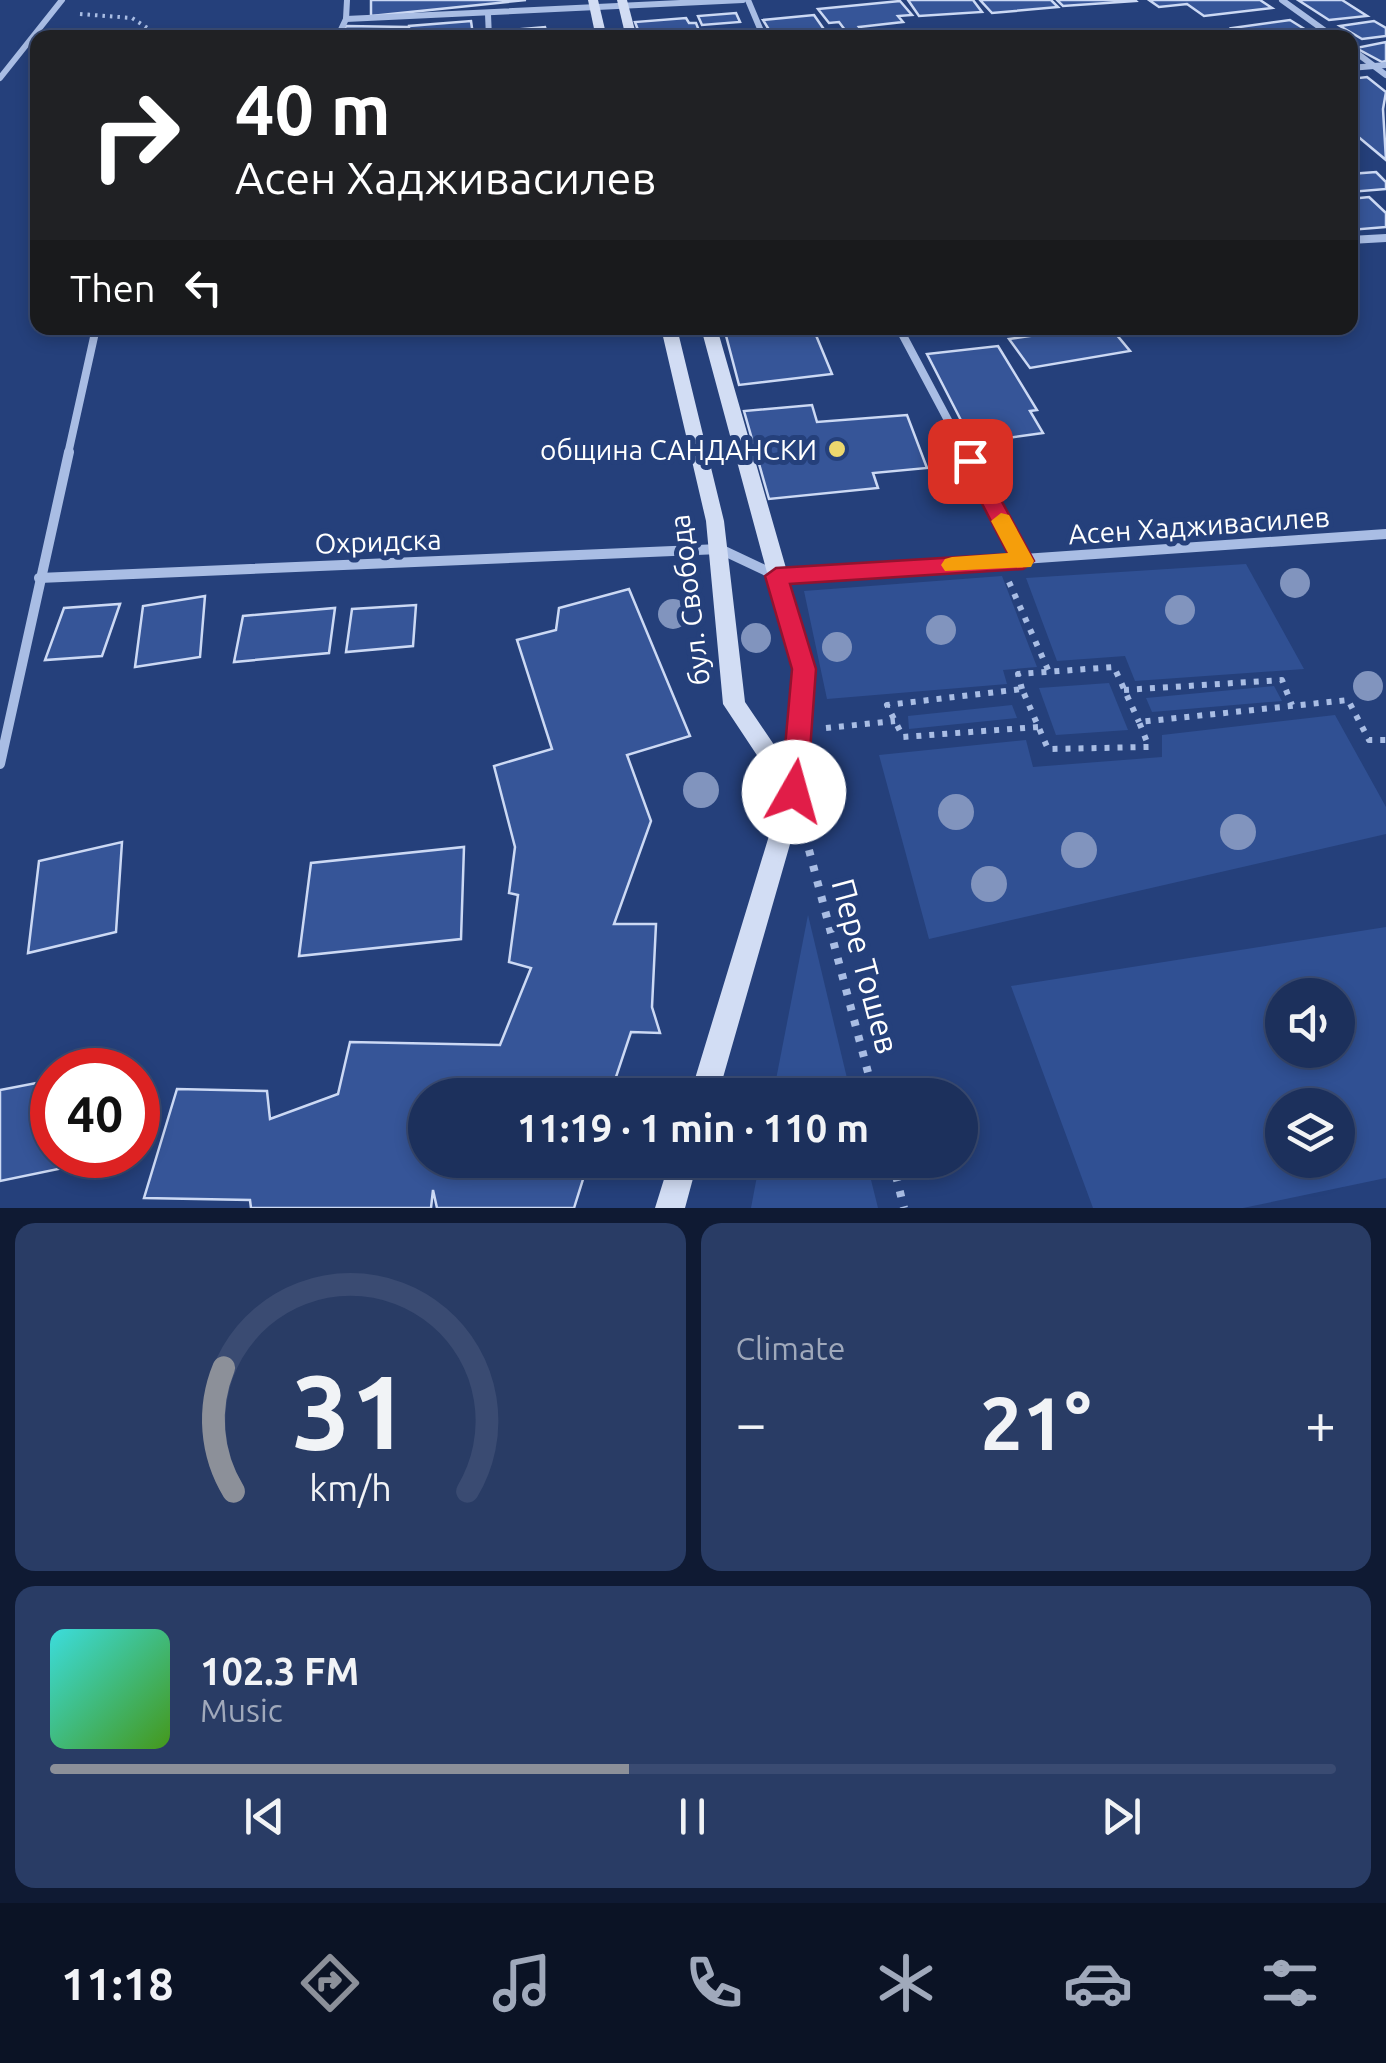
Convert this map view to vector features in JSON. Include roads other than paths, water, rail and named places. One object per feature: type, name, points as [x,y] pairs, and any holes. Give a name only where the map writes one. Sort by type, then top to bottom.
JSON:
[{"type":"street","points":[[39,30],[62,0]]},
{"type":"street","points":[[341,30],[348,0]]},
{"type":"street","points":[[346,19],[745,0],[760,30]]},
{"type":"street","points":[[1282,0],[1324,30]]},
{"type":"street","points":[[623,4],[630,30]]},
{"type":"street","points":[[594,5],[600,30]]},
{"type":"street","points":[[488,14],[489,30]]},
{"type":"street","points":[[0,78],[30,41]]},
{"type":"street","points":[[1358,54],[1386,76]]},
{"type":"street","points":[[1358,68],[1386,66]]},
{"type":"street","points":[[1358,240],[1386,238]]},
{"type":"street","points":[[0,764],[94,335]]},
{"type":"street","name":"бул. Свобода","points":[[672,335],[720,550],[734,704],[794,792]]},
{"type":"street","points":[[709,1078],[794,792],[804,669],[711,335]]},
{"type":"street","points":[[903,335],[1023,561]]},
{"type":"street","name":"Асен Хадживасилев","points":[[776,576],[1386,534]]},
{"type":"street","points":[[720,550],[776,576]]},
{"type":"street","name":"Охридска","points":[[39,578],[720,550]]},
{"type":"street","points":[[670,1208],[679,1178]]},
{"type":"place","name":"община САНДАНСКИ","points":[[837,449]]}]
